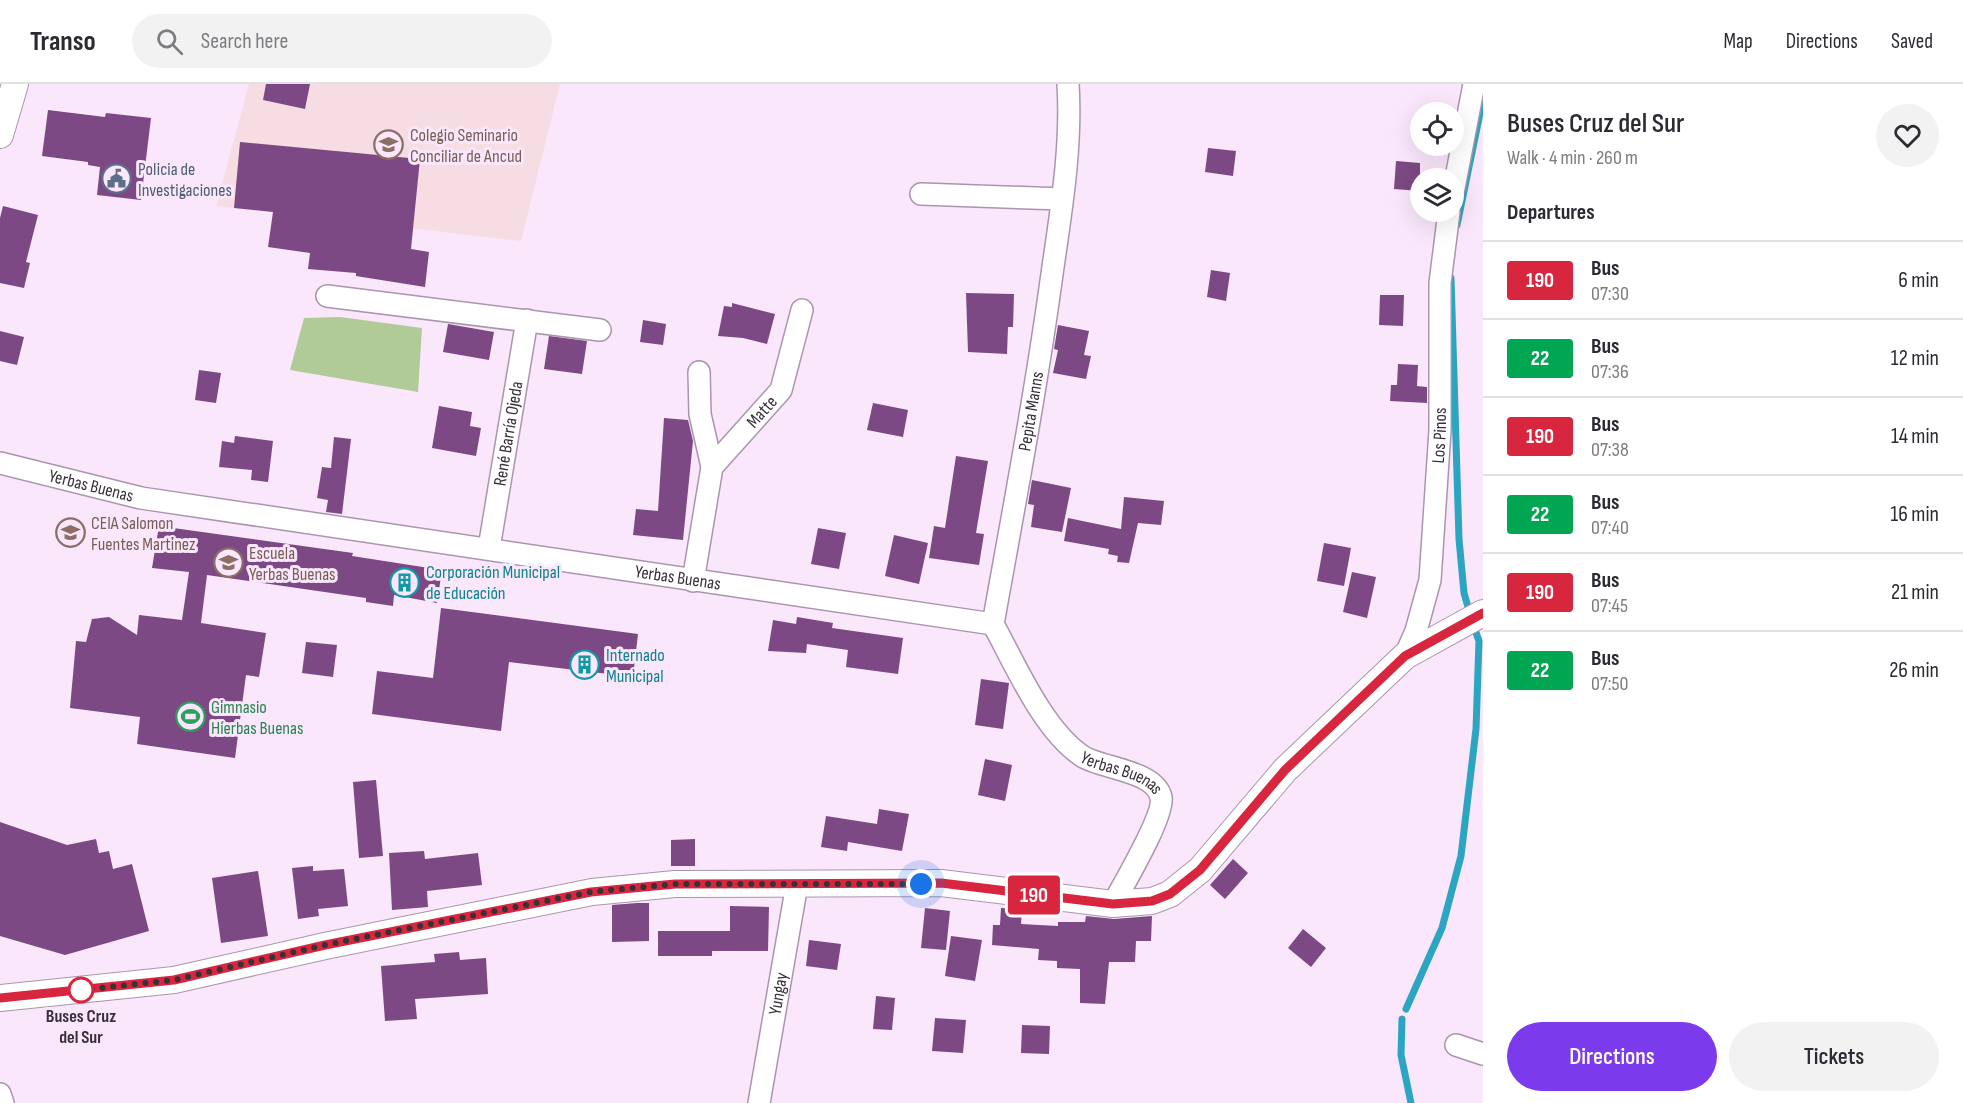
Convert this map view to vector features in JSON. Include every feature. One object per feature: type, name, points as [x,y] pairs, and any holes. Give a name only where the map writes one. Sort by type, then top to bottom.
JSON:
[{"type":"street","points":[[0,135],[15,84]]},
{"type":"street","name":"Pepita Manns","points":[[993,624],[1038,379],[1062,199],[1070,114],[1068,84]]},
{"type":"street","points":[[1458,168],[1473,84]]},
{"type":"street","points":[[921,194],[1062,199]]},
{"type":"street","name":"Los Pinos","points":[[1405,656],[1416,631],[1430,580],[1440,430],[1440,283],[1448,222]]},
{"type":"street","points":[[327,296],[600,330]]},
{"type":"street","name":"Matte","points":[[712,467],[781,390],[802,310]]},
{"type":"street","name":"René Barría Ojeda","points":[[489,548],[527,320]]},
{"type":"street","points":[[693,581],[712,467],[700,414],[699,372]]},
{"type":"street","name":"Yerbas Buenas","points":[[0,463],[141,498],[993,624],[1040,708],[1066,742],[1083,756],[1142,777],[1152,783],[1161,796],[1161,808],[1113,904]]},
{"type":"street","points":[[0,998],[174,980],[325,945],[591,892],[675,884],[941,883],[1113,904],[1162,898],[1189,880],[1256,807],[1285,770],[1405,656],[1483,613]]},
{"type":"street","name":"Yungay","points":[[759,1103],[797,884]]},
{"type":"street","points":[[1456,1045],[1483,1054]]},
{"type":"street","points":[[0,1094],[3,1103]]},
{"type":"shaded area","name":"Colegio Seminario Conciliar de Ancud","points":[[249,84],[560,84],[521,241],[216,206]]},
{"type":"green space","points":[[340,317],[422,328],[418,392],[290,370],[304,318]]},
{"type":"building","points":[[266,84],[310,84],[305,109],[263,100]]},
{"type":"building","points":[[48,110],[105,117],[106,113],[151,118],[141,200],[97,195],[100,167],[88,165],[88,162],[42,156]]},
{"type":"building","points":[[240,142],[420,159],[411,249],[429,252],[425,287],[356,276],[356,273],[308,269],[310,253],[268,247],[273,212],[234,208]]},
{"type":"building","points":[[1208,148],[1236,151],[1233,176],[1205,172]]},
{"type":"building","points":[[1396,161],[1420,163],[1420,168],[1410,168],[1410,190],[1394,189]]},
{"type":"building","points":[[3,206],[38,215],[26,262],[30,263],[24,288],[0,283],[0,218]]},
{"type":"building","points":[[1211,270],[1230,273],[1226,301],[1207,297]]},
{"type":"building","points":[[966,293],[1014,294],[1013,327],[1008,327],[1007,354],[968,352]]},
{"type":"building","points":[[1380,295],[1404,295],[1403,326],[1379,325]]},
{"type":"building","points":[[732,303],[775,314],[767,344],[743,338],[718,336],[724,306],[732,307]]},
{"type":"building","points":[[643,320],[666,324],[663,345],[640,342]]},
{"type":"building","points":[[448,324],[494,332],[489,360],[443,352]]},
{"type":"building","points":[[1058,325],[1089,331],[1084,355],[1091,356],[1086,379],[1053,373],[1058,350],[1054,349]]},
{"type":"building","points":[[0,331],[24,337],[17,365],[0,361]]},
{"type":"building","points":[[549,336],[587,341],[582,374],[544,369]]},
{"type":"building","points":[[1398,364],[1418,365],[1417,386],[1427,387],[1427,403],[1390,401],[1391,385],[1397,385]]},
{"type":"building","points":[[199,370],[221,373],[216,403],[195,400]]},
{"type":"building","points":[[873,403],[908,410],[903,437],[867,430]]},
{"type":"building","points":[[439,406],[472,412],[470,426],[481,428],[476,456],[432,448]]},
{"type":"building","points":[[664,418],[688,420],[693,441],[683,540],[633,535],[636,509],[658,511]]},
{"type":"building","points":[[235,436],[273,441],[268,482],[251,480],[252,470],[219,467],[222,441],[234,443]]},
{"type":"building","points":[[334,437],[351,439],[342,514],[326,512],[328,500],[317,498],[322,467],[331,468]]},
{"type":"building","points":[[956,456],[988,461],[976,533],[984,534],[979,565],[929,558],[934,526],[945,528]]},
{"type":"building","points":[[1032,480],[1071,488],[1062,532],[1031,527],[1034,505],[1028,504]]},
{"type":"building","points":[[1124,497],[1164,501],[1161,525],[1138,523],[1129,563],[1117,562],[1118,556],[1108,554],[1109,549],[1064,541],[1068,518],[1121,529]]},
{"type":"building","points":[[159,526],[353,553],[352,556],[442,570],[437,603],[394,595],[393,606],[366,602],[366,598],[207,575],[201,623],[266,633],[259,677],[246,675],[235,758],[137,744],[140,717],[70,708],[76,641],[86,642],[92,619],[109,617],[137,635],[139,615],[182,620],[189,572],[152,568]]},
{"type":"building","points":[[818,528],[846,533],[839,569],[811,564]]},
{"type":"building","points":[[894,535],[928,543],[919,584],[885,576]]},
{"type":"building","points":[[1324,543],[1351,548],[1344,586],[1317,581]]},
{"type":"building","points":[[1352,572],[1376,577],[1367,618],[1343,612]]},
{"type":"building","name":"Internado Municipal","points":[[441,608],[638,634],[633,677],[509,662],[501,731],[372,714],[377,671],[433,678]]},
{"type":"building","points":[[797,617],[833,623],[832,628],[903,638],[898,674],[846,667],[848,650],[807,644],[806,653],[768,651],[773,620],[796,624]]},
{"type":"building","points":[[306,642],[337,645],[333,677],[302,673]]},
{"type":"building","points":[[981,679],[1009,683],[1003,729],[975,725]]},
{"type":"building","points":[[985,759],[1012,765],[1005,801],[978,795]]},
{"type":"building","points":[[376,780],[383,856],[359,858],[353,782]]},
{"type":"building","points":[[879,809],[909,814],[902,851],[848,842],[847,851],[821,847],[826,816],[877,824]]},
{"type":"building","name":"Buses Cruz del Sur","points":[[0,822],[67,845],[96,839],[99,853],[109,851],[113,869],[132,864],[149,931],[65,955],[0,936]]},
{"type":"building","points":[[695,839],[695,866],[671,866],[671,840]]},
{"type":"building","points":[[424,851],[425,859],[478,853],[482,885],[427,891],[428,907],[392,910],[389,853]]},
{"type":"building","points":[[1233,859],[1248,873],[1225,899],[1210,885]]},
{"type":"building","points":[[313,866],[313,871],[344,869],[348,906],[318,909],[319,916],[298,919],[292,868]]},
{"type":"building","points":[[258,871],[268,936],[221,943],[212,878]]},
{"type":"building","points":[[649,903],[649,941],[612,942],[612,905]]},
{"type":"building","points":[[730,906],[769,907],[768,951],[712,951],[712,956],[658,956],[658,931],[730,931]]},
{"type":"building","points":[[925,908],[950,911],[946,950],[921,948]]},
{"type":"building","points":[[1001,908],[1022,909],[1021,924],[1058,926],[1058,922],[1085,922],[1086,916],[1114,919],[1152,916],[1151,941],[1136,941],[1135,962],[1109,962],[1105,1004],[1080,1003],[1080,969],[1057,968],[1057,961],[1038,960],[1039,949],[992,945],[993,925],[1000,925]]},
{"type":"building","points":[[1303,929],[1326,948],[1311,967],[1288,948]]},
{"type":"building","points":[[951,936],[982,940],[975,981],[945,976]]},
{"type":"building","points":[[809,940],[841,944],[837,970],[806,966]]},
{"type":"building","points":[[459,952],[460,960],[486,958],[488,994],[415,999],[417,1019],[385,1021],[381,966],[435,962],[434,954]]},
{"type":"building","points":[[876,996],[895,998],[892,1030],[873,1029]]},
{"type":"building","points":[[935,1018],[966,1020],[963,1053],[932,1051]]},
{"type":"building","points":[[1022,1025],[1050,1026],[1049,1054],[1021,1053]]},
{"type":"waterway","points":[[1457,225],[1483,99]]},
{"type":"waterway","points":[[1451,278],[1459,539],[1464,593],[1470,614]]},
{"type":"waterway","points":[[1406,1009],[1442,928],[1461,856],[1476,729],[1479,641],[1473,624]]},
{"type":"waterway","points":[[1402,1019],[1401,1055],[1411,1103]]},
{"type":"bus line","name":"190","points":[[0,998],[174,980],[325,945],[591,892],[675,884],[941,883],[1113,904],[1152,901],[1170,894],[1200,870],[1256,807],[1285,770],[1405,656],[1483,613]]},
{"type":"place","name":"Colegio Seminario Conciliar de Ancud","points":[[389,145]]},
{"type":"place","name":"Policia de Investigaciones","points":[[117,179]]},
{"type":"place","name":"CEIA Salomon Fuentes Martinez","points":[[70,533]]},
{"type":"place","name":"Escuela Yerbas Buenas","points":[[228,563]]},
{"type":"place","name":"Corporación Municipal de Educación","points":[[405,582]]},
{"type":"place","name":"Internado Municipal","points":[[585,665]]},
{"type":"place","name":"Gimnasio Hierbas Buenas","points":[[190,717]]},
{"type":"place","name":"Buses Cruz del Sur","points":[[81,990]]},
{"type":"route","points":[[81,990],[174,980],[325,945],[591,892],[675,884],[921,884]]}]
